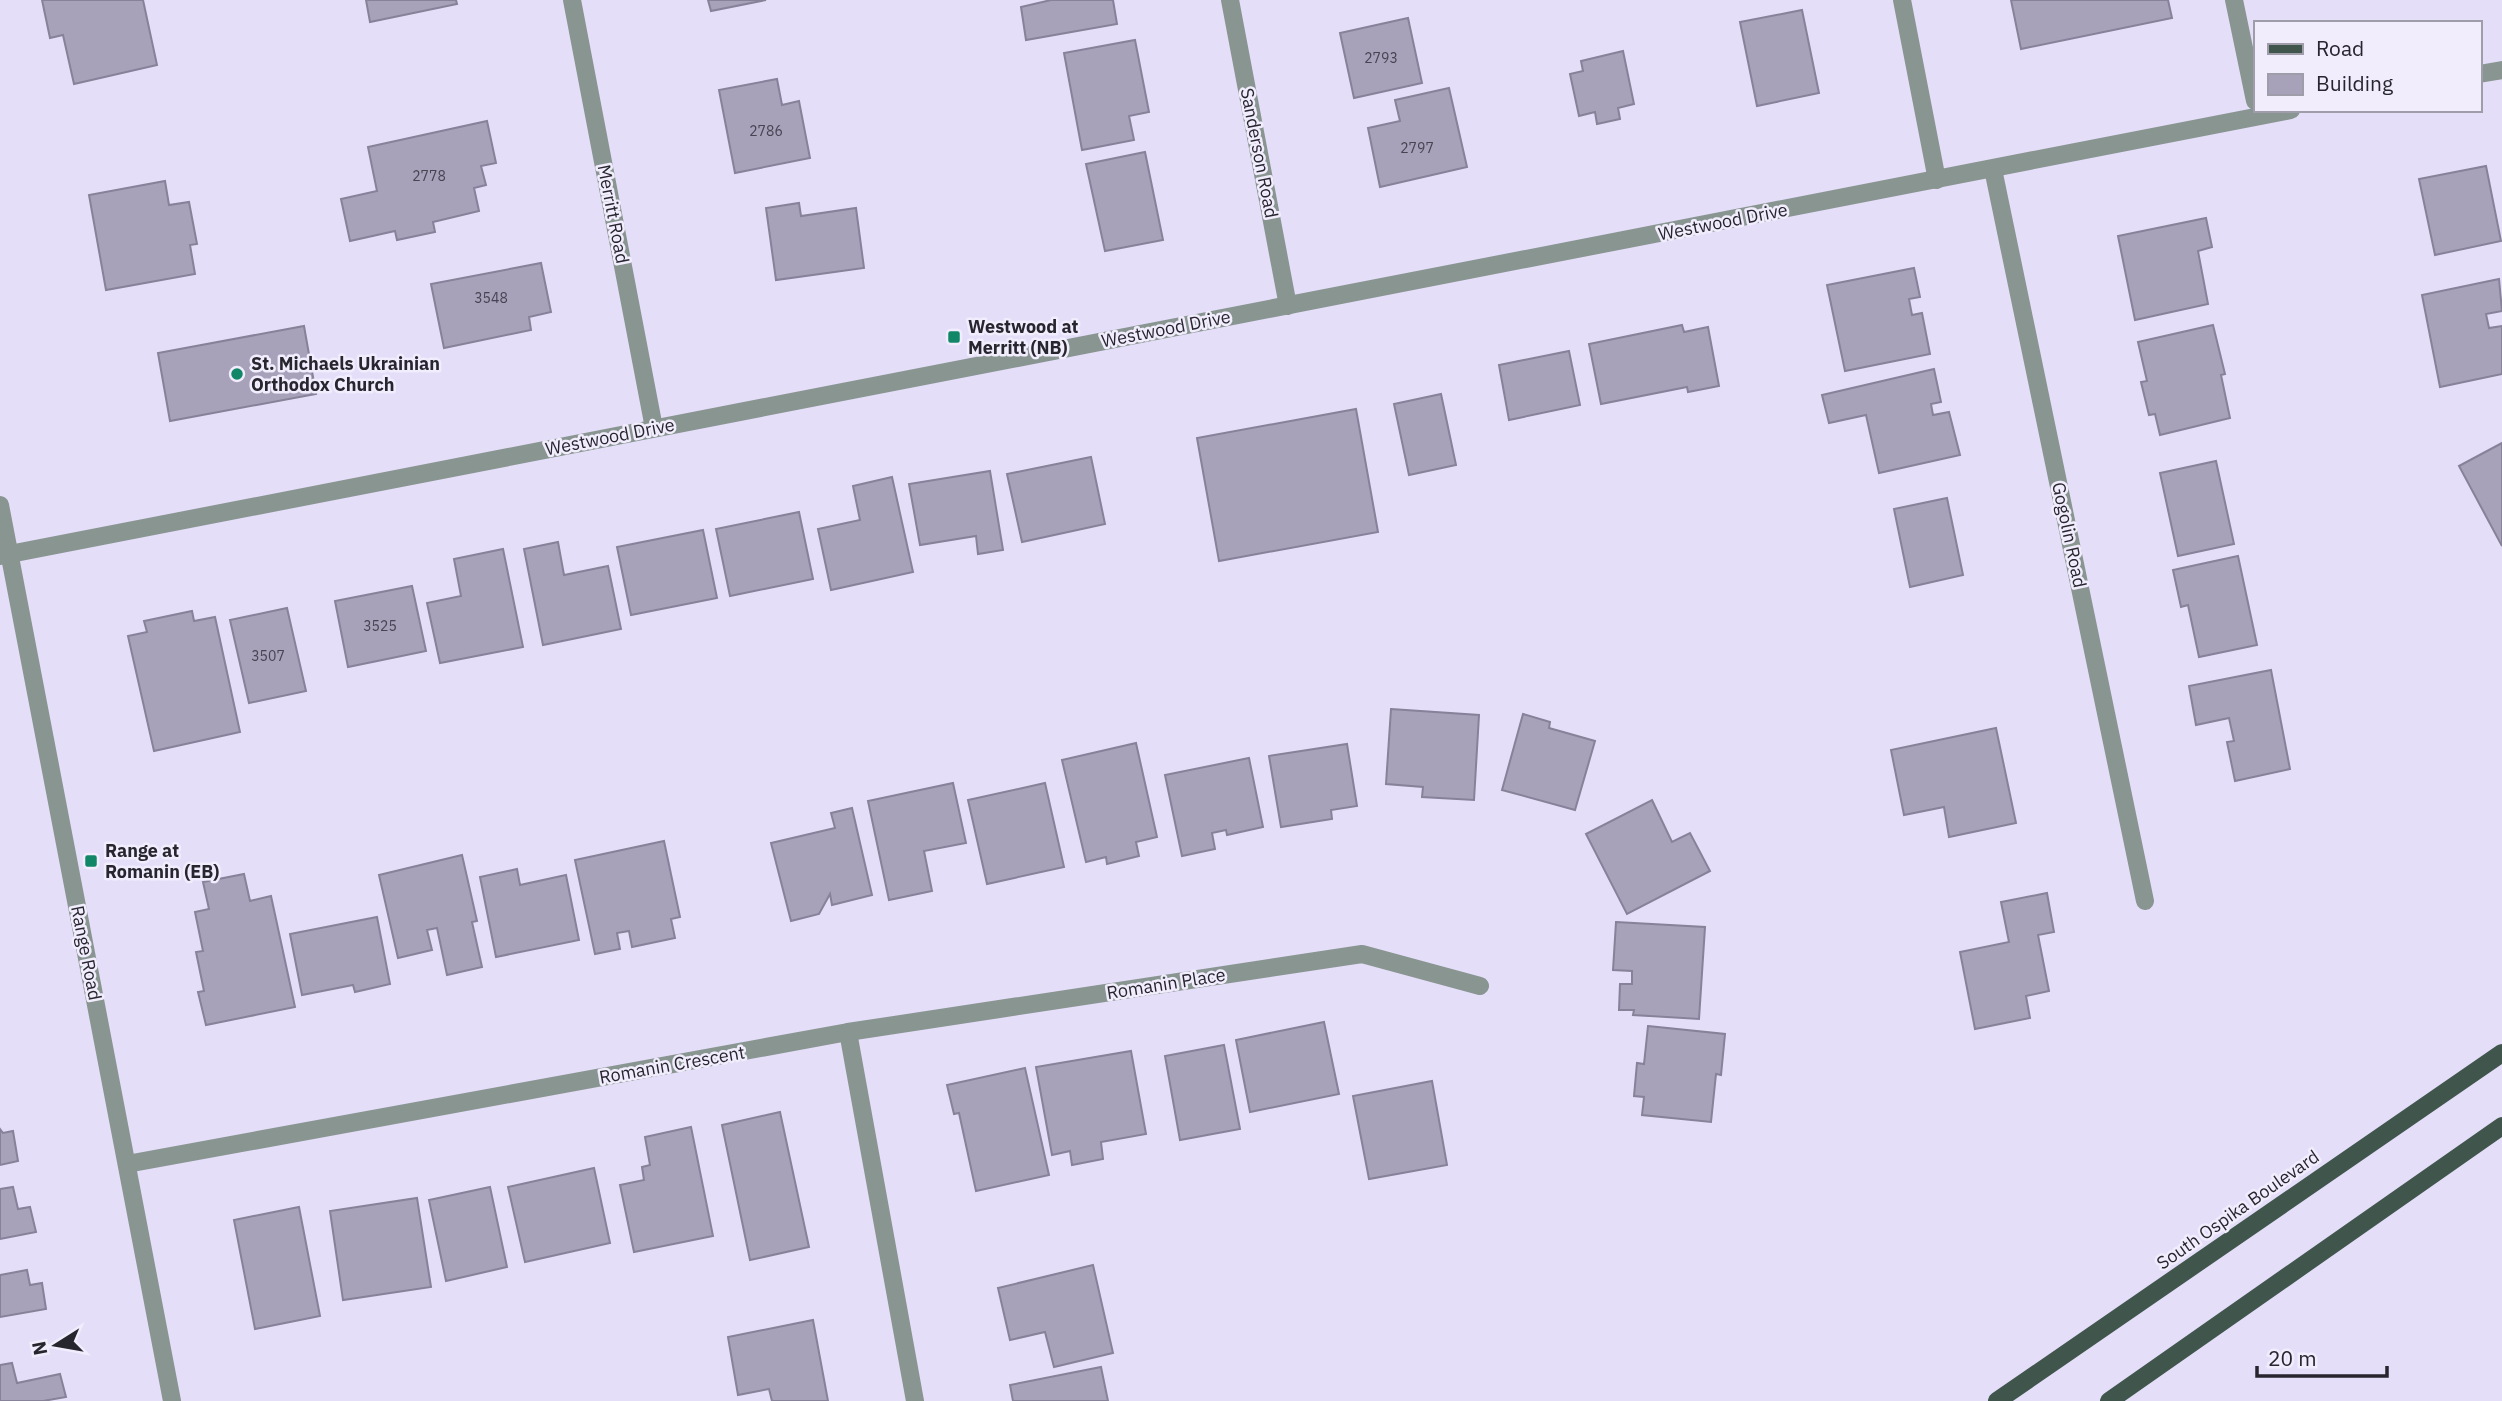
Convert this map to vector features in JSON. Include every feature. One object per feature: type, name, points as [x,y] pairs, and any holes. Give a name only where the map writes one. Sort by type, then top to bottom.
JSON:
[{"type":"main road","name":"South Ospika Boulevard","points":[[1997,1401],[2502,1053]]},
{"type":"main road","points":[[2109,1401],[2502,1126]]},
{"type":"street","name":"Merritt Road","points":[[572,0],[654,428]]},
{"type":"street","name":"Sanderson Road","points":[[1230,0],[1288,306]]},
{"type":"street","points":[[1902,0],[1937,180]]},
{"type":"street","points":[[2234,0],[2254,95]]},
{"type":"street","points":[[2481,74],[2502,70]]},
{"type":"street","name":"Westwood Drive","points":[[5,555],[1993,169],[2254,110]]},
{"type":"street","name":"Gogolin Road","points":[[1993,169],[2145,901]]},
{"type":"street","name":"Range Road","points":[[0,505],[5,555],[173,1401]]},
{"type":"street","name":"Romanin Place","points":[[848,1032],[1362,954],[1480,986]]},
{"type":"street","points":[[848,1032],[915,1401]]},
{"type":"street","name":"Romanin Crescent","points":[[127,1164],[848,1032]]},
{"type":"building","points":[[42,0],[143,0],[157,65],[74,84],[63,35],[50,38]]},
{"type":"building","points":[[366,0],[456,0],[457,4],[370,22]]},
{"type":"building","points":[[708,0],[766,0],[711,11]]},
{"type":"building","points":[[1051,0],[1113,0],[1117,24],[1026,40],[1021,7]]},
{"type":"building","points":[[2011,0],[2168,0],[2172,18],[2021,49]]},
{"type":"building","points":[[1802,10],[1819,93],[1757,106],[1740,22]]},
{"type":"building","points":[[1408,18],[1422,83],[1354,98],[1340,33]]},
{"type":"building","points":[[1135,40],[1149,112],[1129,116],[1134,140],[1082,150],[1064,53]]},
{"type":"building","points":[[1623,51],[1634,104],[1618,108],[1620,119],[1597,124],[1595,112],[1579,116],[1570,74],[1583,71],[1581,61]]},
{"type":"building","points":[[777,79],[782,105],[799,101],[810,158],[735,173],[719,90]]},
{"type":"building","points":[[1449,88],[1467,167],[1380,187],[1368,128],[1400,121],[1395,100]]},
{"type":"building","points":[[487,121],[496,163],[481,166],[486,185],[474,188],[479,211],[433,222],[435,232],[397,240],[395,231],[350,241],[341,199],[377,191],[368,147]]},
{"type":"building","points":[[1145,152],[1163,240],[1105,251],[1086,164]]},
{"type":"building","points":[[2486,166],[2501,241],[2435,255],[2419,179]]},
{"type":"building","points":[[165,181],[169,205],[189,202],[197,244],[190,245],[195,274],[106,290],[89,195]]},
{"type":"building","points":[[799,203],[801,216],[856,208],[864,268],[776,280],[766,208]]},
{"type":"building","points":[[2206,218],[2212,247],[2198,251],[2208,304],[2135,320],[2118,236]]},
{"type":"building","points":[[541,263],[551,312],[529,317],[531,330],[444,348],[431,284]]},
{"type":"building","points":[[1914,268],[1920,297],[1909,299],[1912,315],[1922,313],[1930,354],[1845,371],[1827,285]]},
{"type":"building","points":[[2499,279],[2502,311],[2486,314],[2489,328],[2502,326],[2502,374],[2440,387],[2422,295]]},
{"type":"building","points":[[1682,325],[1684,332],[1708,327],[1719,386],[1688,392],[1687,387],[1601,404],[1589,344]]},
{"type":"building","points":[[2213,325],[2225,374],[2221,375],[2230,418],[2160,435],[2155,414],[2149,415],[2141,382],[2147,381],[2138,342]]},
{"type":"building","name":"St. Michaels Ukrainian Orthodox Church","points":[[304,326],[316,394],[170,421],[158,353]]},
{"type":"building","points":[[1569,351],[1580,405],[1509,420],[1499,365]]},
{"type":"building","points":[[1934,369],[1941,402],[1931,404],[1933,415],[1949,412],[1960,455],[1879,473],[1866,415],[1829,423],[1822,395]]},
{"type":"building","points":[[1441,394],[1456,465],[1409,475],[1394,404]]},
{"type":"building","points":[[1356,409],[1378,532],[1219,561],[1197,438]]},
{"type":"building","points":[[2502,443],[2502,546],[2459,466]]},
{"type":"building","points":[[1091,457],[1105,524],[1022,542],[1007,474]]},
{"type":"building","points":[[2216,461],[2234,544],[2178,556],[2160,473]]},
{"type":"building","points":[[990,471],[1003,550],[978,554],[976,536],[920,545],[909,484]]},
{"type":"building","points":[[892,477],[913,572],[831,590],[818,529],[860,520],[853,486]]},
{"type":"building","points":[[1947,498],[1963,575],[1910,587],[1894,509]]},
{"type":"building","points":[[799,512],[813,579],[730,596],[716,529]]},
{"type":"building","points":[[703,530],[717,598],[631,615],[617,547]]},
{"type":"building","points":[[558,542],[564,575],[608,566],[621,629],[543,645],[524,549]]},
{"type":"building","points":[[503,549],[523,647],[440,663],[427,603],[461,596],[454,559]]},
{"type":"building","points":[[2238,556],[2257,645],[2199,657],[2188,605],[2181,607],[2173,570]]},
{"type":"building","points":[[412,586],[426,651],[348,667],[335,601]]},
{"type":"building","points":[[287,608],[306,691],[249,703],[230,620]]},
{"type":"building","points":[[192,611],[194,621],[215,617],[240,732],[154,751],[128,636],[147,632],[144,621]]},
{"type":"building","points":[[2271,670],[2290,769],[2235,781],[2227,742],[2234,741],[2229,718],[2196,725],[2189,686]]},
{"type":"building","points":[[1391,709],[1479,715],[1474,800],[1422,797],[1423,787],[1386,784]]},
{"type":"building","points":[[1523,714],[1550,722],[1549,728],[1595,741],[1575,810],[1502,790]]},
{"type":"building","points":[[1996,728],[2016,823],[1949,837],[1944,807],[1904,815],[1891,750]]},
{"type":"building","points":[[1136,743],[1157,837],[1136,842],[1139,856],[1107,864],[1106,857],[1086,862],[1062,760]]},
{"type":"building","points":[[1347,744],[1357,806],[1331,810],[1332,819],[1281,827],[1269,756]]},
{"type":"building","points":[[1249,758],[1263,827],[1227,835],[1226,830],[1212,833],[1215,849],[1182,856],[1165,775]]},
{"type":"building","points":[[953,783],[966,843],[924,851],[932,891],[889,900],[868,801]]},
{"type":"building","points":[[1045,783],[1064,867],[987,884],[968,800]]},
{"type":"building","points":[[1652,800],[1672,842],[1690,833],[1710,871],[1627,914],[1586,834]]},
{"type":"building","points":[[852,808],[872,895],[832,905],[830,894],[819,914],[791,921],[771,843],[835,828],[831,813]]},
{"type":"building","points":[[664,841],[680,917],[671,919],[675,938],[632,947],[629,931],[617,933],[620,949],[595,954],[575,860]]},
{"type":"building","points":[[462,855],[477,921],[472,922],[482,967],[447,975],[437,928],[427,930],[432,950],[398,958],[379,875]]},
{"type":"building","points":[[517,869],[520,885],[566,875],[579,940],[496,957],[480,877]]},
{"type":"building","points":[[244,874],[250,901],[271,896],[295,1007],[206,1025],[198,992],[204,991],[196,952],[203,951],[195,912],[209,909],[203,882]]},
{"type":"building","points":[[2047,893],[2054,932],[2038,935],[2049,991],[2026,996],[2030,1018],[1975,1029],[1960,952],[2009,942],[2001,902]]},
{"type":"building","points":[[377,917],[390,984],[355,992],[353,985],[302,995],[290,934]]},
{"type":"building","points":[[1616,922],[1705,927],[1699,1019],[1633,1015],[1634,1010],[1619,1010],[1620,984],[1632,984],[1632,971],[1613,970]]},
{"type":"building","points":[[1324,1022],[1339,1094],[1250,1112],[1236,1040]]},
{"type":"building","points":[[1648,1026],[1725,1034],[1721,1075],[1716,1074],[1711,1122],[1642,1115],[1644,1097],[1634,1096],[1637,1063],[1644,1064]]},
{"type":"building","points":[[1224,1045],[1240,1129],[1180,1140],[1165,1056]]},
{"type":"building","points":[[1131,1051],[1146,1134],[1101,1142],[1103,1159],[1072,1165],[1070,1151],[1052,1155],[1036,1067]]},
{"type":"building","points":[[1025,1068],[1049,1175],[976,1191],[959,1113],[954,1114],[947,1085]]},
{"type":"building","points":[[1432,1081],[1447,1165],[1369,1179],[1353,1096]]},
{"type":"building","points":[[780,1112],[809,1247],[750,1260],[722,1125]]},
{"type":"building","points":[[691,1127],[713,1236],[634,1252],[620,1185],[644,1180],[642,1167],[650,1165],[645,1137]]},
{"type":"building","points":[[0,1129],[3,1133],[13,1131],[18,1161],[0,1165]]},
{"type":"building","points":[[594,1168],[610,1243],[525,1262],[508,1187]]},
{"type":"building","points":[[13,1187],[18,1209],[30,1207],[36,1232],[0,1239],[0,1189]]},
{"type":"building","points":[[490,1187],[507,1267],[446,1281],[429,1200]]},
{"type":"building","points":[[417,1198],[431,1287],[343,1300],[330,1211]]},
{"type":"building","points":[[299,1207],[320,1316],[255,1329],[234,1220]]},
{"type":"building","points":[[1093,1265],[1113,1353],[1054,1367],[1045,1332],[1010,1340],[998,1288]]},
{"type":"building","points":[[27,1270],[30,1285],[42,1283],[46,1309],[0,1317],[0,1275]]},
{"type":"building","points":[[813,1320],[828,1401],[772,1401],[769,1389],[738,1395],[728,1337]]},
{"type":"building","points":[[12,1363],[17,1383],[60,1374],[66,1397],[43,1401],[0,1401],[0,1365]]},
{"type":"building","points":[[1101,1367],[1108,1401],[1013,1401],[1010,1385]]},
{"type":"place","name":"Westwood at Merritt (NB)","points":[[954,337]]},
{"type":"place","name":"St. Michaels Ukrainian Orthodox Church","points":[[237,374]]},
{"type":"place","name":"Range at Romanin (EB)","points":[[91,861]]}]
